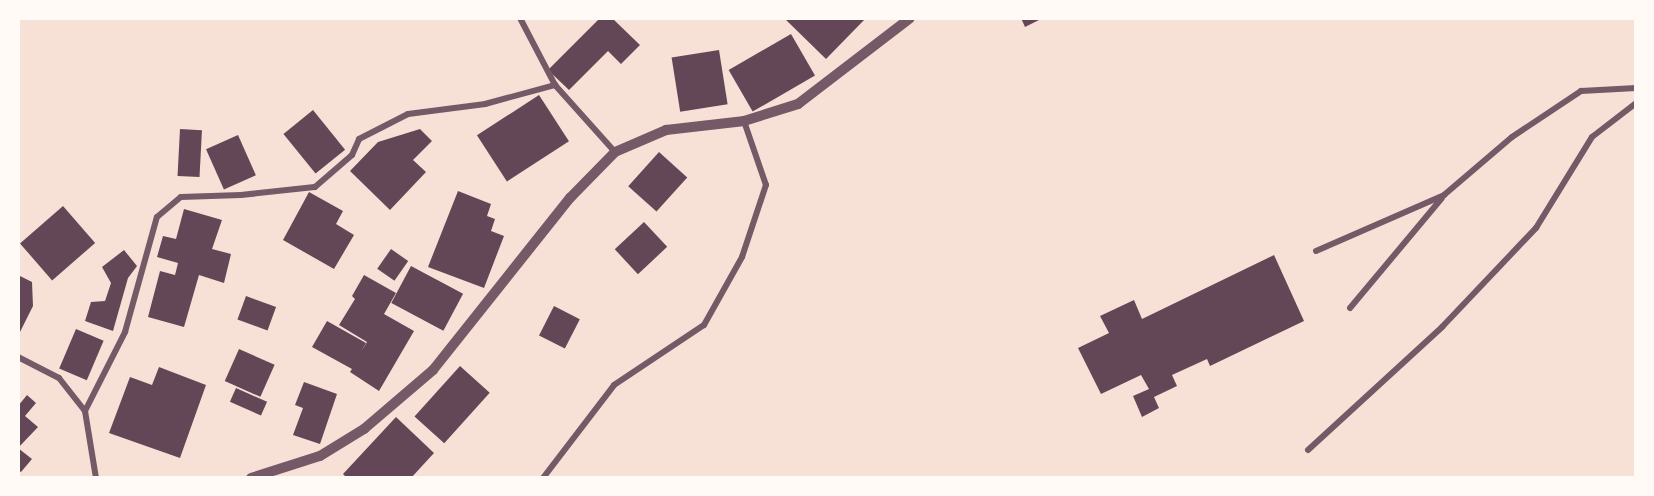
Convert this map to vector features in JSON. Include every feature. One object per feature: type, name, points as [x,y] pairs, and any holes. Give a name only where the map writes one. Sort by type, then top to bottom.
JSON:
[{"type":"street","points":[[520,18],[555,85],[615,152]]},
{"type":"street","points":[[251,478],[320,456],[364,429],[433,370],[570,198],[615,152],[666,130],[744,121],[798,104],[910,18]]},
{"type":"street","points":[[86,411],[125,332],[157,218],[181,197],[241,195],[315,187],[352,154],[359,139],[408,114],[485,104],[555,85]]},
{"type":"street","points":[[1350,308],[1444,195],[1512,137],[1581,92],[1636,88]]},
{"type":"street","points":[[1308,450],[1442,327],[1528,236],[1592,137],[1636,103]]},
{"type":"street","points":[[543,478],[614,385],[704,325],[742,257],[766,185],[744,121]]},
{"type":"street","points":[[1316,251],[1444,195]]},
{"type":"street","points":[[18,357],[59,378],[86,411],[96,478]]},
{"type":"building","points":[[600,18],[612,18],[640,45],[621,64],[608,51],[569,90],[548,70]]},
{"type":"building","points":[[784,18],[866,18],[826,59]]},
{"type":"building","points":[[1021,18],[1043,18],[1025,27]]},
{"type":"building","points":[[791,34],[815,76],[753,112],[729,70]]},
{"type":"building","points":[[719,50],[728,104],[680,112],[672,58]]},
{"type":"building","points":[[539,95],[569,141],[507,181],[477,135]]},
{"type":"building","points":[[313,110],[345,150],[316,174],[283,134]]},
{"type":"building","points":[[180,129],[202,130],[200,177],[178,176]]},
{"type":"building","points":[[420,129],[432,141],[413,160],[426,172],[390,210],[350,171],[378,142]]},
{"type":"building","points":[[238,135],[256,175],[224,189],[206,149]]},
{"type":"building","points":[[659,152],[687,177],[656,212],[628,186]]},
{"type":"building","points":[[458,191],[491,204],[487,216],[495,219],[491,231],[504,236],[484,288],[428,267]]},
{"type":"building","points":[[309,192],[343,211],[336,224],[354,235],[334,269],[283,240]]},
{"type":"building","points":[[63,206],[95,243],[52,280],[20,243]]},
{"type":"building","points":[[184,209],[222,220],[212,249],[231,254],[224,283],[199,275],[184,327],[148,317],[160,271],[175,275],[178,263],[157,257],[163,236],[176,239]]},
{"type":"building","points":[[644,222],[667,247],[638,274],[615,249]]},
{"type":"building","points":[[391,249],[408,261],[394,281],[377,269]]},
{"type":"building","points":[[124,250],[137,266],[128,278],[113,331],[85,321],[91,302],[105,301],[111,283],[102,267]]},
{"type":"building","points":[[1274,255],[1304,321],[1210,366],[1207,359],[1172,375],[1177,386],[1154,397],[1159,408],[1142,417],[1133,396],[1149,389],[1141,375],[1101,394],[1078,348],[1109,333],[1100,316],[1134,300],[1142,319]]},
{"type":"building","points":[[411,266],[463,294],[443,331],[391,303]]},
{"type":"building","points":[[18,275],[32,282],[33,306],[18,336]]},
{"type":"building","points":[[364,275],[396,293],[384,314],[414,331],[379,391],[350,372],[352,369],[312,347],[327,321],[366,343],[361,352],[367,342],[339,325],[355,299],[352,296]]},
{"type":"building","points":[[246,296],[276,307],[268,330],[237,319]]},
{"type":"building","points":[[554,306],[580,319],[565,349],[539,335]]},
{"type":"building","points":[[76,329],[104,341],[87,380],[59,369]]},
{"type":"building","points":[[239,349],[275,365],[260,397],[225,381]]},
{"type":"building","points":[[460,366],[490,393],[444,443],[414,417]]},
{"type":"building","points":[[159,367],[206,385],[180,458],[109,433],[130,377],[152,385]]},
{"type":"building","points":[[304,382],[337,394],[320,444],[293,435],[303,408],[295,405]]},
{"type":"building","points":[[236,388],[267,402],[261,416],[230,402]]},
{"type":"building","points":[[27,395],[36,403],[25,416],[38,427],[18,448],[18,406]]},
{"type":"building","points":[[396,417],[434,453],[411,478],[347,478],[343,474]]},
{"type":"building","points":[[18,448],[32,459],[21,472],[18,470]]}]
